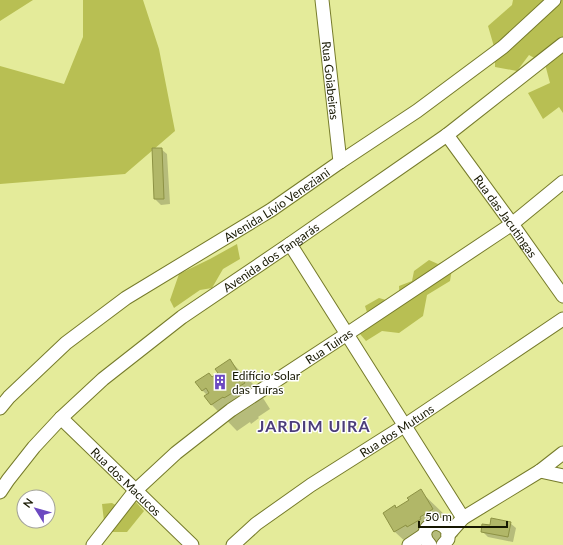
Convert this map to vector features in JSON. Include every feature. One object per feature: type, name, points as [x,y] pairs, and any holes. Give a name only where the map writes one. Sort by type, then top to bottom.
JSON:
[{"type":"street","name":"Rua Goiabeiras","points":[[322,0],[340,162]]},
{"type":"street","name":"Avenida Lívio Veneziani","points":[[0,408],[9,397],[66,342],[126,298],[272,210],[340,162],[417,111],[503,47],[554,0]]},
{"type":"street","name":"Avenida dos Tangarás","points":[[0,492],[34,447],[61,418],[103,379],[182,317],[447,136],[563,44]]},
{"type":"street","name":"Rua das Jacutingas","points":[[447,136],[563,296]]},
{"type":"street","name":"Rua Tuiras","points":[[93,545],[136,491],[176,454],[231,410],[348,334],[512,224],[563,182]]},
{"type":"street","points":[[290,244],[463,518]]},
{"type":"street","name":"Rua dos Mutuns","points":[[233,545],[256,524],[311,485],[404,426],[563,319]]},
{"type":"street","name":"Rua dos Macucos","points":[[61,418],[192,545]]},
{"type":"street","points":[[447,538],[454,519],[463,518],[540,471],[563,453]]},
{"type":"street","points":[[540,471],[563,476]]},
{"type":"street","points":[[409,545],[427,540],[425,531],[430,525],[438,523],[447,538]]},
{"type":"green space","points":[[0,0],[33,0],[0,21]]},
{"type":"green space","points":[[83,0],[143,0],[159,49],[175,131],[125,174],[0,184],[0,66],[64,84],[83,37]]},
{"type":"green space","points":[[513,0],[563,0],[563,113],[559,107],[543,119],[528,93],[550,83],[545,64],[529,55],[517,71],[495,67],[495,50],[488,26],[512,5]]},
{"type":"green space","points":[[237,244],[240,259],[223,269],[212,288],[200,290],[174,308],[170,300],[179,274]]},
{"type":"green space","points":[[429,260],[438,264],[444,261],[452,269],[450,281],[427,295],[423,316],[399,333],[382,331],[366,341],[360,334],[370,322],[365,306],[379,298],[400,304],[399,286],[412,281],[414,271]]},
{"type":"green space","points":[[135,501],[144,511],[127,532],[113,532],[104,521],[102,504],[112,503],[119,507]]},
{"type":"building","points":[[152,148],[162,148],[164,199],[154,199]]},
{"type":"building","name":"Edifício Solar das Tuíras","points":[[230,359],[245,383],[233,390],[234,392],[211,405],[204,396],[209,393],[206,388],[202,391],[195,382],[209,373],[212,377],[218,373],[215,369]]},
{"type":"building","points":[[421,489],[433,509],[420,517],[421,519],[394,532],[383,513],[395,505],[396,508],[409,500],[407,498]]},
{"type":"building","points":[[491,518],[511,522],[508,537],[481,532],[482,524],[490,525]]},
{"type":"place","name":"Edifício Solar das Tuíras","points":[[220,382]]},
{"type":"district","name":"JARDIM UIRÁ","points":[[314,425]]}]
